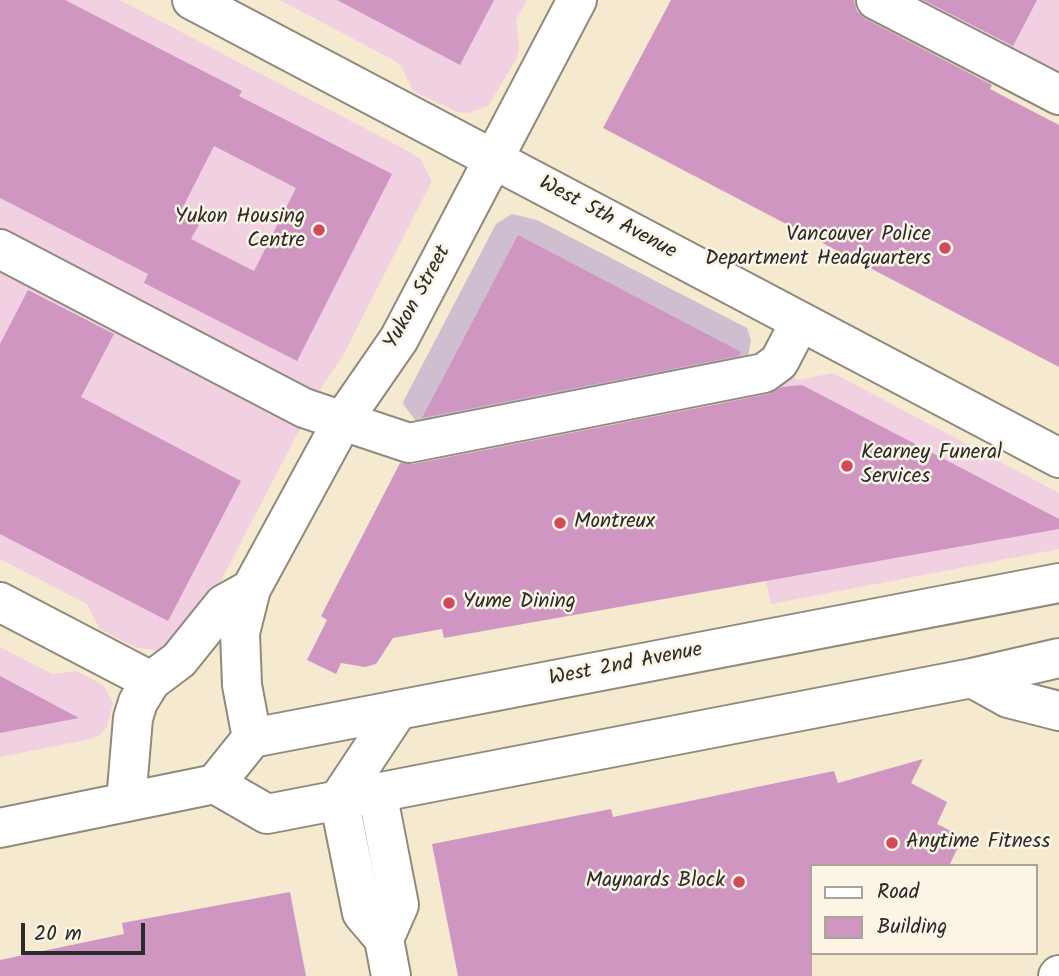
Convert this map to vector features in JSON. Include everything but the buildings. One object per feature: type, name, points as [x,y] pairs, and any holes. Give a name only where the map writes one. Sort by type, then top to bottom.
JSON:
[{"type":"street","name":"West 5th Avenue","points":[[192,0],[1059,458]]},
{"type":"street","name":"Yukon Street","points":[[252,738],[242,685],[240,633],[251,589],[343,420],[399,339],[577,0]]},
{"type":"street","points":[[876,0],[1059,95]]},
{"type":"street","points":[[0,248],[304,408],[410,443],[764,373],[779,362],[800,322]]},
{"type":"street","name":"West 2nd Avenue","points":[[252,738],[1059,583]]},
{"type":"street","name":"Yukon Street","points":[[126,802],[133,718],[150,681],[179,660],[224,604],[251,589]]},
{"type":"street","points":[[0,601],[150,681]]},
{"type":"street","points":[[0,828],[215,785],[267,814],[972,678],[1059,658]]},
{"type":"street","points":[[972,678],[1008,698],[1059,711]]},
{"type":"street","points":[[391,976],[384,939],[362,913],[339,799],[398,710]]},
{"type":"street","points":[[215,785],[252,738]]},
{"type":"street","points":[[377,792],[399,905],[384,939]]},
{"type":"shaded area","points":[[0,0],[120,0],[408,151],[420,159],[432,181],[342,357],[321,388],[203,615],[164,651],[137,648],[100,629],[87,604],[0,559]]},
{"type":"shaded area","points":[[280,0],[527,0],[516,20],[519,47],[517,58],[488,106],[468,113],[457,112],[413,91],[401,66],[395,61]]},
{"type":"shaded area","points":[[876,0],[1059,0],[1059,95]]},
{"type":"shaded area","points":[[512,214],[537,220],[747,328],[751,340],[748,357],[409,443],[416,421],[403,404],[404,400],[496,224]]},
{"type":"shaded area","name":"Kearney Funeral Services","points":[[773,368],[799,380],[833,373],[1059,493],[1059,549],[771,604],[723,379]]},
{"type":"shaded area","points":[[0,647],[52,674],[76,671],[103,685],[113,703],[107,727],[100,735],[86,740],[0,757]]},
{"type":"place","name":"Yukon Housing Centre","points":[[319,230]]},
{"type":"place","name":"Vancouver Police Department Headquarters","points":[[945,248]]},
{"type":"place","name":"Kearney Funeral Services","points":[[847,466]]},
{"type":"place","name":"Montreux","points":[[560,523]]},
{"type":"place","name":"Yume Dining","points":[[449,603]]},
{"type":"place","name":"Anytime Fitness","points":[[892,843]]},
{"type":"place","name":"Maynards Block","points":[[739,882]]}]
